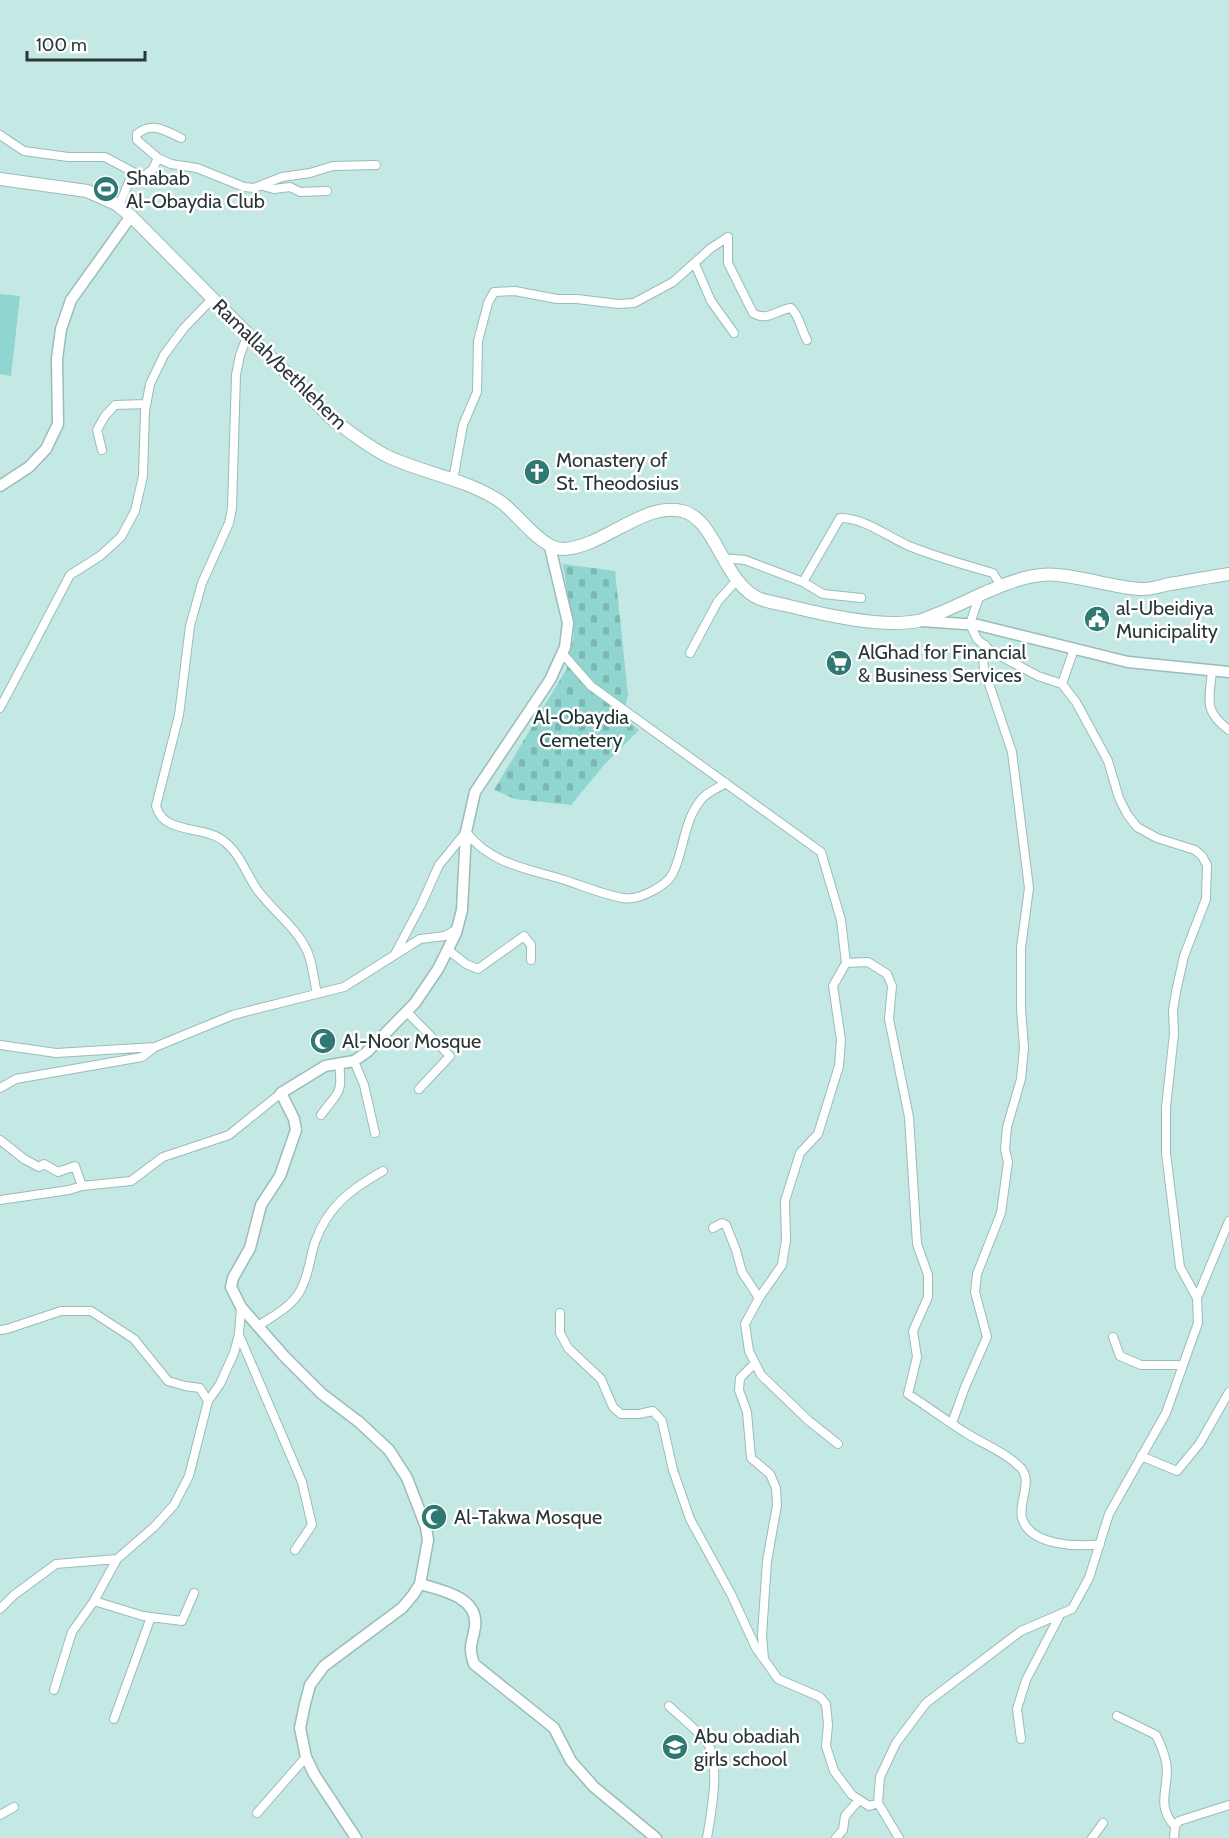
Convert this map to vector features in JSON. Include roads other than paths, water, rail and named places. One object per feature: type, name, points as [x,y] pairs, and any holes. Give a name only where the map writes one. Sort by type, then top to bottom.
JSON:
[{"type":"main road","name":"Ramallah/bethlehem","points":[[0,179],[87,191],[119,207],[131,216],[331,418],[359,440],[390,457],[482,491],[503,503],[550,547]]},
{"type":"main road","points":[[550,547],[562,549],[574,547],[596,540],[644,517],[666,510],[681,511],[690,514],[709,534],[737,580],[759,598],[824,615],[888,622],[919,621],[1001,586],[1040,575],[1143,589],[1229,574]]},
{"type":"street","points":[[181,138],[159,128],[150,127],[141,130],[137,140],[158,158],[171,164],[196,168],[244,187],[263,186],[282,177],[310,173],[333,166],[376,165]]},
{"type":"street","points":[[0,135],[24,152],[68,157],[105,157],[144,176],[153,170],[158,158]]},
{"type":"street","points":[[119,207],[133,172]]},
{"type":"street","points":[[263,186],[274,189],[290,187],[300,192],[327,191]]},
{"type":"street","points":[[0,486],[30,467],[46,449],[58,424],[57,359],[61,329],[71,300],[131,216]]},
{"type":"street","points":[[453,480],[463,425],[477,392],[478,341],[488,303],[494,292],[515,291],[557,299],[618,304],[634,303],[673,282],[711,248],[728,237],[728,263],[753,313],[759,317],[766,317],[782,309],[791,308],[800,321],[807,340]]},
{"type":"street","points":[[694,264],[711,301],[734,333]]},
{"type":"street","points":[[0,708],[70,575],[100,556],[121,537],[135,511],[143,476],[146,404],[150,384],[164,355],[184,328],[212,298]]},
{"type":"street","points":[[248,334],[236,375],[232,508],[229,523],[202,583],[190,626],[179,715],[156,806],[159,816],[168,823],[215,836],[226,842],[234,851],[264,899],[286,921],[303,943],[312,967],[317,994]]},
{"type":"street","points":[[102,450],[98,430],[105,416],[115,405],[146,404]]},
{"type":"street","points":[[803,582],[840,518],[852,518],[940,558],[993,573],[1001,586]]},
{"type":"street","points":[[0,1200],[82,1186],[131,1181],[163,1157],[229,1135],[281,1093],[325,1066],[354,1061],[367,1052],[407,1012],[438,969],[457,929],[462,910],[466,832],[475,792],[550,680],[562,653],[568,623],[550,547]]},
{"type":"street","points":[[723,558],[745,560],[803,582],[823,594],[861,598]]},
{"type":"street","points":[[690,653],[718,601],[737,580]]},
{"type":"street","points":[[979,597],[970,624],[977,639],[1038,676],[1062,684],[1076,702],[1108,761],[1119,798],[1137,827],[1157,838],[1195,850],[1207,865],[1206,900],[1184,956],[1174,1001],[1174,1034],[1167,1107],[1166,1153],[1180,1268],[1197,1298]]},
{"type":"street","points":[[919,621],[970,624],[1128,662],[1229,672]]},
{"type":"street","points":[[952,1423],[987,1337],[975,1292],[977,1274],[1001,1213],[1008,1162],[1005,1149],[1007,1127],[1021,1079],[1024,1048],[1021,1008],[1022,948],[1029,888],[1012,752],[984,669],[985,645]]},
{"type":"street","points":[[1062,684],[1074,649]]},
{"type":"street","points":[[562,653],[591,686],[821,852],[841,920],[846,963],[833,986],[841,1040],[839,1066],[818,1134],[800,1153],[785,1201],[786,1239],[782,1265],[759,1298],[746,1324],[749,1351],[761,1375],[809,1421],[838,1444]]},
{"type":"street","points":[[1212,670],[1208,706],[1217,721],[1229,730]]},
{"type":"street","points":[[466,832],[473,842],[499,860],[525,870],[625,899],[647,895],[673,875],[693,811],[702,798],[726,783]]},
{"type":"street","points":[[395,954],[439,865],[466,832]]},
{"type":"street","points":[[0,1088],[16,1079],[38,1077],[88,1065],[142,1056],[155,1047],[233,1015],[344,987],[420,939],[445,936],[457,929]]},
{"type":"street","points":[[448,950],[466,964],[478,969],[524,936],[531,945],[531,960]]},
{"type":"street","points":[[846,963],[868,962],[887,974],[892,986],[889,1019],[909,1116],[917,1244],[928,1275],[928,1297],[913,1331],[917,1357],[909,1394],[1012,1460],[1023,1471],[1026,1479],[1022,1517],[1031,1532],[1064,1546],[1100,1544]]},
{"type":"street","points":[[407,1012],[450,1056],[419,1089]]},
{"type":"street","points":[[0,1045],[56,1053],[155,1047]]},
{"type":"street","points":[[354,1061],[364,1085],[375,1133]]},
{"type":"street","points":[[321,1115],[338,1096],[342,1085],[339,1063]]},
{"type":"street","points":[[281,1093],[294,1119],[296,1131],[280,1176],[261,1204],[250,1248],[233,1278],[231,1287],[241,1308],[322,1394],[359,1422],[389,1450],[398,1462],[426,1527],[428,1540],[420,1584],[402,1608],[324,1666],[310,1684],[300,1728],[306,1757],[314,1774],[356,1838]]},
{"type":"street","points":[[0,1140],[24,1159],[39,1167],[44,1164],[58,1172],[75,1166],[82,1186]]},
{"type":"street","points":[[258,1326],[287,1306],[302,1288],[315,1242],[328,1214],[355,1187],[383,1171]]},
{"type":"street","points":[[899,1838],[878,1803],[880,1777],[896,1743],[926,1703],[1021,1631],[1072,1609],[1089,1578],[1109,1514],[1166,1413],[1198,1323],[1197,1298],[1229,1221]]},
{"type":"street","points":[[713,1228],[722,1223],[726,1225],[731,1234],[742,1272],[759,1298]]},
{"type":"street","points":[[54,1690],[72,1632],[94,1601],[117,1559],[154,1527],[174,1505],[189,1476],[208,1401],[220,1383],[234,1353],[239,1334],[241,1308]]},
{"type":"street","points":[[0,1330],[61,1311],[91,1311],[134,1339],[168,1381],[200,1388],[208,1401]]},
{"type":"street","points":[[560,1313],[560,1333],[568,1348],[601,1379],[614,1407],[621,1414],[653,1411],[662,1421],[674,1470],[690,1519],[756,1648],[778,1679],[820,1697],[826,1704],[828,1725],[826,1746],[834,1771],[852,1796],[869,1806],[878,1803]]},
{"type":"street","points":[[239,1334],[302,1482],[312,1525],[295,1550]]},
{"type":"street","points":[[1113,1337],[1120,1356],[1141,1365],[1183,1365]]},
{"type":"street","points":[[755,1363],[740,1378],[740,1390],[747,1412],[751,1458],[770,1474],[777,1488],[777,1505],[767,1561],[762,1635],[764,1659]]},
{"type":"street","points":[[1141,1456],[1177,1470],[1200,1443],[1229,1392]]},
{"type":"street","points":[[0,1609],[14,1595],[56,1564],[117,1559]]},
{"type":"street","points":[[420,1584],[448,1592],[467,1602],[476,1624],[469,1648],[474,1664],[554,1728],[571,1761],[594,1786],[656,1838]]},
{"type":"street","points":[[94,1601],[151,1617],[182,1621],[194,1593]]},
{"type":"street","points":[[1021,1739],[1017,1709],[1026,1680],[1060,1615]]},
{"type":"street","points":[[114,1719],[151,1617]]},
{"type":"street","points":[[669,1706],[708,1744],[714,1762],[707,1838]]},
{"type":"street","points":[[1117,1716],[1156,1735],[1167,1764],[1164,1791],[1167,1819],[1175,1826]]},
{"type":"street","points":[[257,1813],[306,1757]]},
{"type":"street","points":[[836,1838],[843,1830],[845,1816],[859,1800]]},
{"type":"street","points":[[1174,1838],[1175,1826],[1179,1821],[1229,1805]]},
{"type":"street","points":[[0,1815],[14,1807]]},
{"type":"street","points":[[1092,1838],[1103,1823]]},
{"type":"place","name":"Shabab Al-Obaydia Club","points":[[106,189]]},
{"type":"place","name":"Monastery of St. Theodosius","points":[[537,472]]},
{"type":"place","name":"al-Ubeidiya Municipality","points":[[1097,619]]},
{"type":"place","name":"AlGhad for Financial & Business Services","points":[[839,663]]},
{"type":"place","name":"Al-Noor Mosque","points":[[323,1041]]},
{"type":"place","name":"Al-Takwa Mosque","points":[[434,1517]]},
{"type":"place","name":"Abu obadiah girls school","points":[[675,1747]]},
{"type":"park label","name":"Al-Obaydia Cemetery","points":[[581,728]]}]
